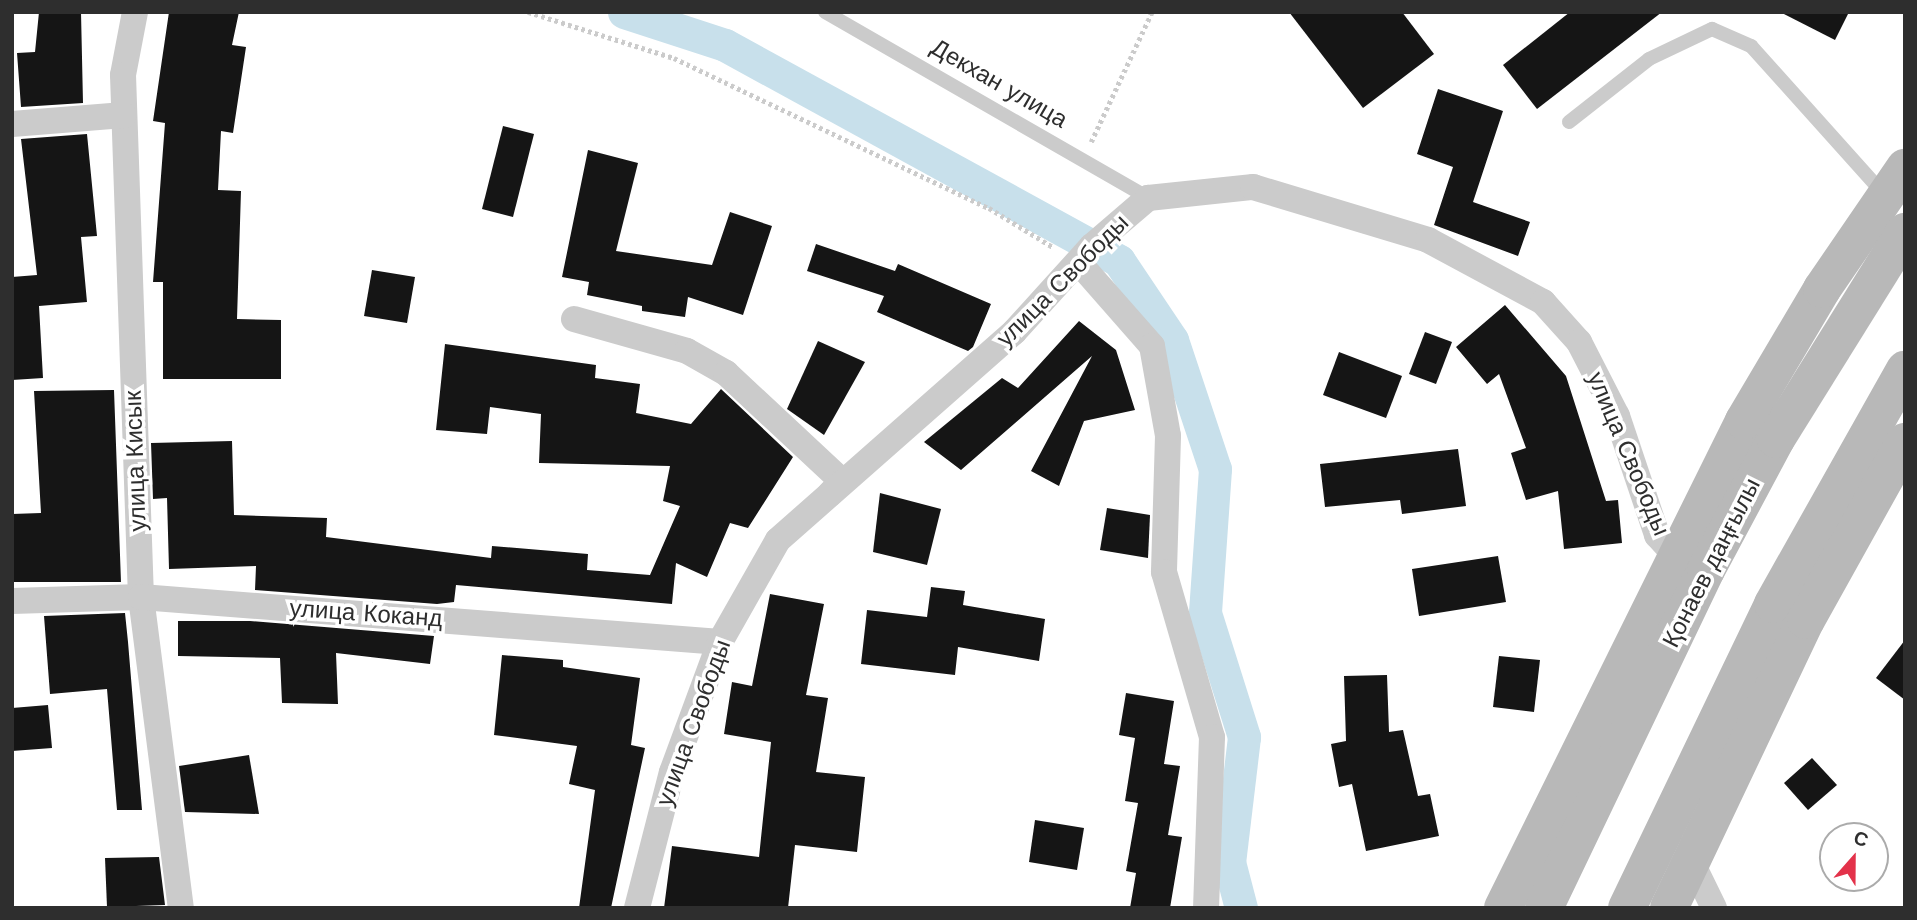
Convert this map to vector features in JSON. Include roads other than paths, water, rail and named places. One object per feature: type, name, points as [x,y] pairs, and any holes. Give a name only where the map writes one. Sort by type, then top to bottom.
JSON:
[{"type":"main road","points":[[1503,908],[1673,554],[1822,289],[1894,181]]},
{"type":"main road","name":"Қонаев даңғылы","points":[[1544,908],[1706,570],[1878,271],[1905,232]]},
{"type":"main road","points":[[1822,289],[1878,271]]},
{"type":"main road","points":[[1627,908],[1773,604],[1905,370]]},
{"type":"main road","points":[[1670,908],[1806,620],[1905,442]]},
{"type":"street","name":"улица Кисык","points":[[135,12],[123,75],[141,597],[181,908]]},
{"type":"street","points":[[12,124],[124,114]]},
{"type":"street","name":"улица Свободы","points":[[637,908],[672,772],[720,642],[778,540],[1014,332],[1148,198],[1253,187],[1428,240],[1543,302],[1579,342],[1605,391],[1657,535],[1673,554]]},
{"type":"street","points":[[1080,264],[1152,346],[1168,436],[1164,572],[1212,737],[1206,908]]},
{"type":"street","points":[[574,319],[687,351],[726,373],[842,481],[831,494]]},
{"type":"street","name":"улица Коканд","points":[[12,601],[141,597],[720,642]]},
{"type":"street","points":[[1692,863],[1714,908]]},
{"type":"lane","name":"Декхан улица","points":[[825,12],[1148,198]]},
{"type":"lane","points":[[1569,122],[1649,59],[1712,29],[1751,46],[1894,181]]},
{"type":"waterway","points":[[624,12],[725,45],[1119,261],[1172,340],[1215,469],[1205,613],[1244,737],[1229,862],[1241,908]]}]
